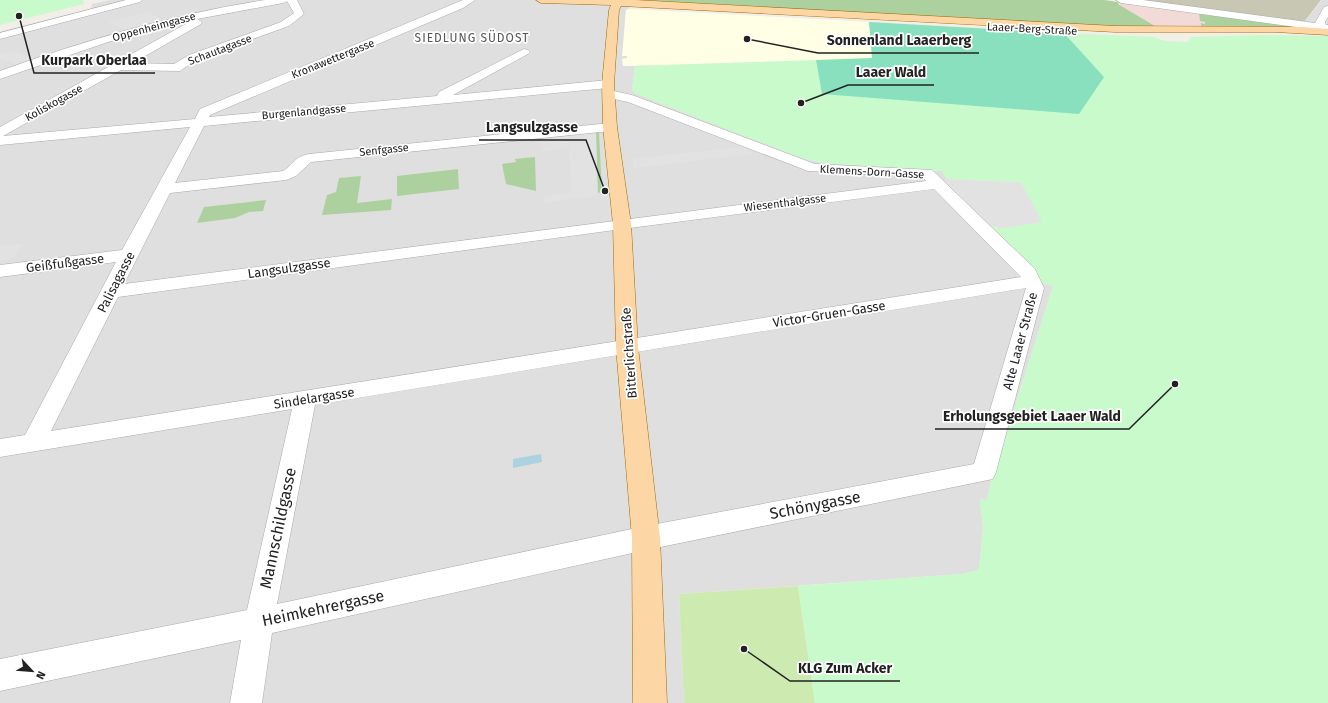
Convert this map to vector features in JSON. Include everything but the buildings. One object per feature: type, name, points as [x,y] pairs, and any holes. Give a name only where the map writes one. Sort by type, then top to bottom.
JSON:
[{"type":"main road","name":"Laaer-Berg-Straße","points":[[540,0],[621,1],[1138,30],[1326,31]]},
{"type":"main road","name":"Laaer-Berg-Straße","points":[[621,1],[645,7],[1115,33],[1187,35],[1326,31]]},
{"type":"main road","name":"Bitterlichstraße","points":[[621,1],[614,10],[609,89],[610,127],[627,223],[627,347],[646,538],[650,703]]},
{"type":"street","points":[[0,30],[122,0]]},
{"type":"street","points":[[0,36],[137,0]]},
{"type":"street","name":"Oppenheimgasse","points":[[0,75],[97,42],[212,12],[263,1],[283,0]]},
{"type":"street","name":"Schautagasse","points":[[121,66],[176,68],[193,57],[285,24],[298,14],[292,0]]},
{"type":"street","name":"Kronawettergasse","points":[[202,122],[205,112],[209,110],[455,8],[470,0]]},
{"type":"street","points":[[1121,0],[1290,23],[1326,31]]},
{"type":"street","points":[[1326,31],[1320,22],[1328,9]]},
{"type":"street","name":"Koliskogasse","points":[[0,133],[121,66],[212,12]]},
{"type":"street","points":[[1290,23],[1307,30]]},
{"type":"street","points":[[434,100],[524,52]]},
{"type":"street","name":"Burgenlandgasse","points":[[0,141],[434,100],[609,89]]},
{"type":"street","name":"Klemens-Dorn-Gasse","points":[[609,89],[813,168],[927,173],[1028,273],[1032,281]]},
{"type":"street","name":"Palisagasse","points":[[33,443],[129,255],[202,122]]},
{"type":"street","name":"Senfgasse","points":[[165,189],[286,175],[295,172],[300,162],[309,158],[610,127]]},
{"type":"street","name":"Wiesenthalgasse","points":[[627,223],[938,184]]},
{"type":"street","name":"Langsulzgasse","points":[[111,292],[627,223]]},
{"type":"street","name":"Geißfußgasse","points":[[0,270],[129,255]]},
{"type":"street","name":"Victor-Gruen-Gasse","points":[[627,347],[1032,281]]},
{"type":"street","name":"Alte Laaer Straße","points":[[984,472],[1035,288],[1032,281]]},
{"type":"street","name":"Sindelargasse","points":[[0,448],[627,347]]},
{"type":"street","name":"Mannschildgasse","points":[[246,703],[259,622],[305,400]]},
{"type":"street","name":"Schönygasse","points":[[646,538],[984,472]]},
{"type":"street","name":"Heimkehrergasse","points":[[0,675],[259,622],[646,538]]},
{"type":"shaded area","points":[[110,0],[639,0],[626,10],[623,56],[627,56],[627,59],[623,59],[623,66],[635,66],[632,90],[801,158],[823,163],[942,171],[947,179],[945,182],[1053,286],[991,482],[987,501],[980,499],[983,528],[979,570],[962,574],[679,594],[684,703],[0,703],[0,34],[91,9],[92,4]]},
{"type":"shaded area","points":[[1137,0],[1200,8],[1205,24],[1201,28],[1160,29],[1118,4],[1118,2]]},
{"type":"shaded area","points":[[1137,0],[1321,0],[1304,22]]},
{"type":"shaded area","points":[[1322,0],[1328,0],[1328,26],[1304,22]]},
{"type":"shaded area","points":[[626,10],[869,22],[873,59],[623,66],[622,59],[627,58],[627,56],[622,56]]},
{"type":"shaded area","points":[[148,12],[166,21],[129,31],[108,22]]},
{"type":"shaded area","points":[[12,51],[36,58],[16,64],[0,59],[0,54]]},
{"type":"shaded area","points":[[596,133],[597,196],[545,203],[543,196],[571,192],[569,148],[543,151],[540,138]]},
{"type":"shaded area","points":[[740,147],[749,150],[752,154],[634,168],[633,159]]},
{"type":"shaded area","points":[[947,179],[1021,182],[1042,222],[999,229],[996,226],[989,226],[944,182]]},
{"type":"shaded area","points":[[24,244],[11,259],[0,261],[0,246]]},
{"type":"green space","points":[[0,0],[83,0],[84,4],[0,25]]},
{"type":"green space","points":[[639,0],[1104,0],[1118,2],[1118,4],[1160,29]]},
{"type":"green space","points":[[1199,13],[1288,26],[1292,28],[1201,28],[1201,23],[1205,24],[1205,22],[1200,21]]},
{"type":"green space","points":[[869,22],[1064,33],[1104,77],[1079,114],[822,94],[816,60],[872,58]]},
{"type":"green space","points":[[1064,33],[1154,37],[1165,41],[1188,42],[1191,37],[1263,35],[1328,36],[1328,703],[815,703],[798,586],[962,574],[979,570],[983,528],[980,499],[987,500],[991,482],[1053,286],[1040,283],[989,226],[996,226],[1000,229],[1041,221],[1021,182],[947,179],[942,171],[823,163],[801,158],[636,94],[632,90],[635,66],[816,60],[822,94],[1104,77]]},
{"type":"green space","points":[[596,132],[599,132],[602,192],[598,193]]},
{"type":"green space","points":[[535,157],[536,191],[506,184],[502,164],[516,162],[515,159]]},
{"type":"green space","points":[[458,169],[459,189],[397,196],[397,176]]},
{"type":"green space","points":[[361,176],[357,203],[392,199],[391,210],[322,215],[327,195],[336,192],[339,178]]},
{"type":"green space","points":[[266,200],[263,211],[249,212],[235,218],[197,223],[204,207]]},
{"type":"green space","points":[[798,586],[815,703],[684,703],[679,594]]},
{"type":"water","points":[[541,454],[542,462],[513,468],[513,459]]},
{"type":"place","name":"Kurpark Oberlaa","points":[[19,16]]},
{"type":"place","name":"Sonnenland Laaerberg","points":[[747,39]]},
{"type":"place","name":"Laaer Wald","points":[[801,103]]},
{"type":"place","name":"Langsulzgasse","points":[[605,191]]},
{"type":"place","name":"Erholungsgebiet Laaer Wald","points":[[1175,384]]},
{"type":"place","name":"KLG Zum Acker","points":[[744,649]]},
{"type":"district","name":"SIEDLUNG SÜDOST","points":[[472,38]]}]
